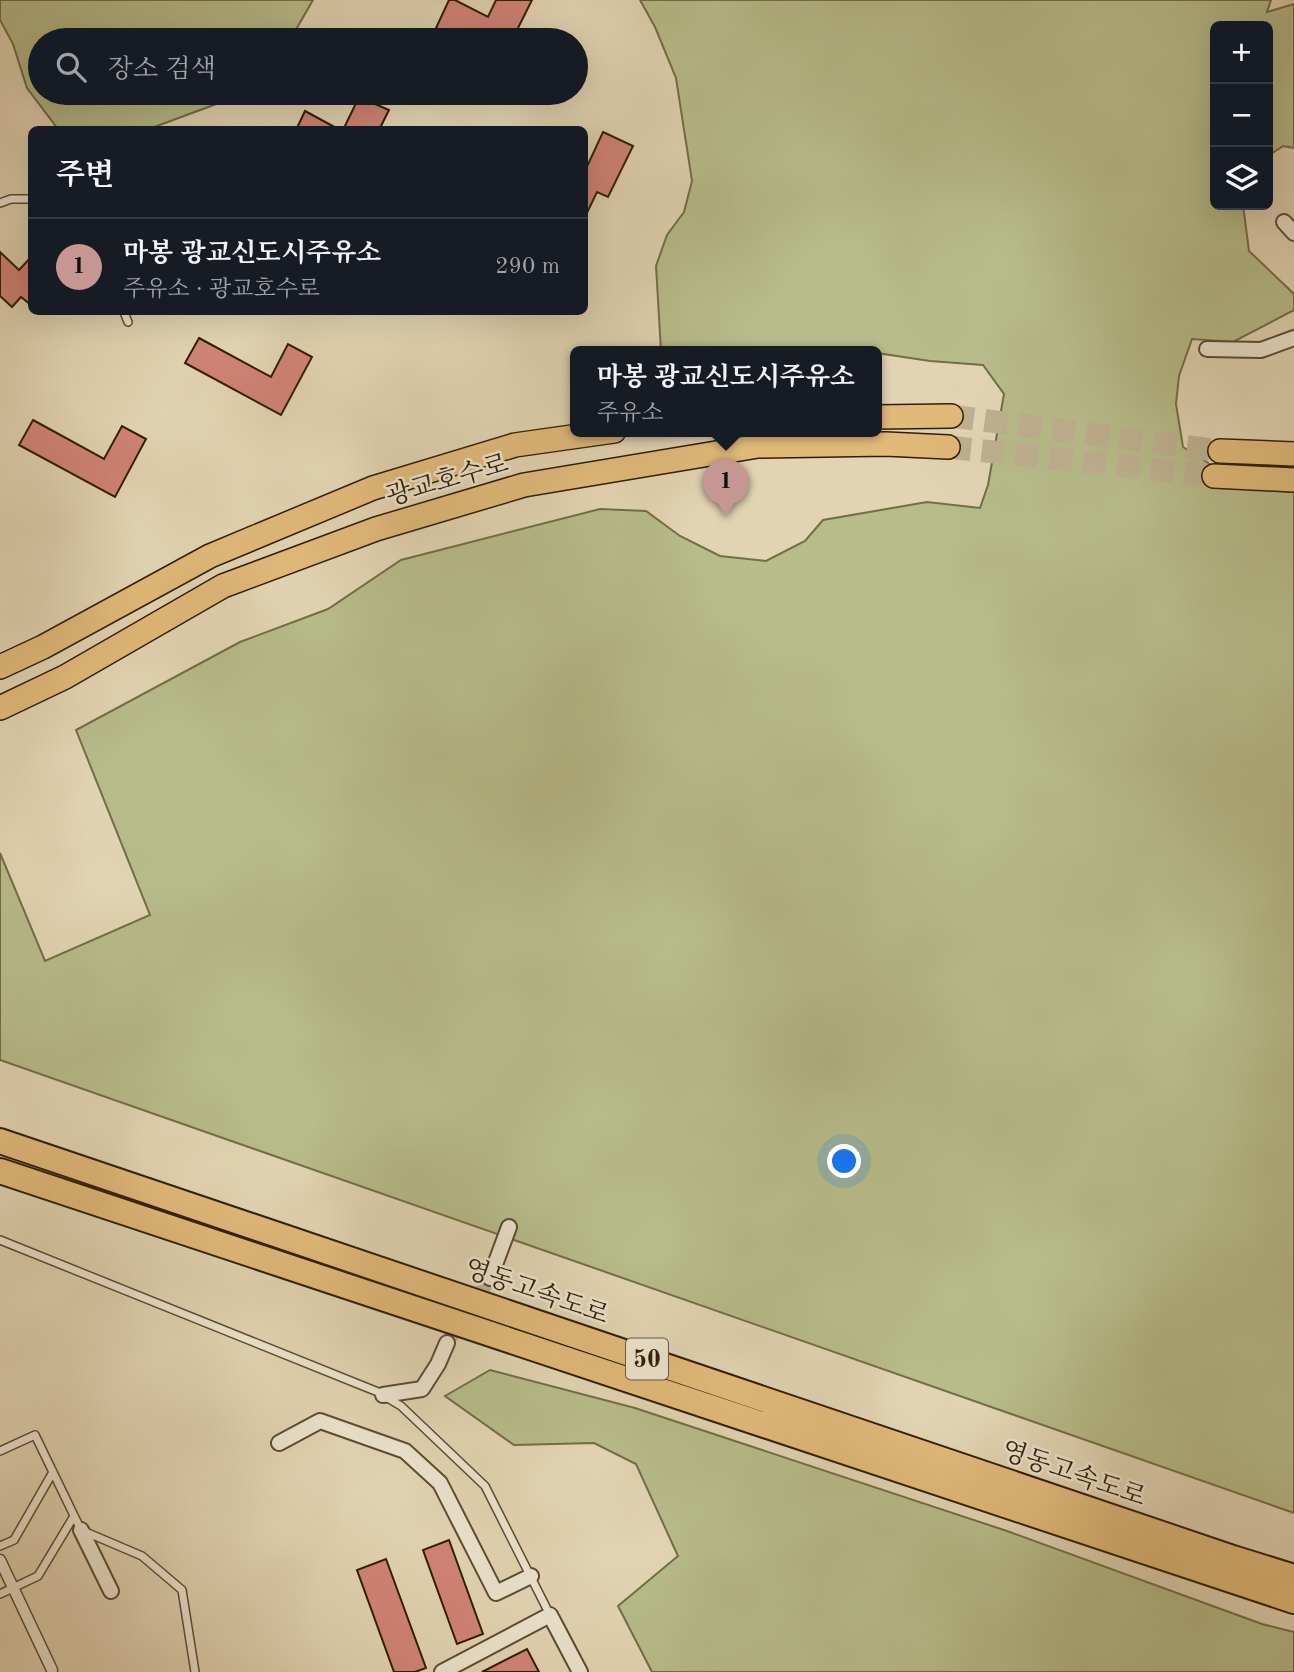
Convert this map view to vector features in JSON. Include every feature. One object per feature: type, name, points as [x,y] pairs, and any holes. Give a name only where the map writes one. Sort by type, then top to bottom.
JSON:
[{"type":"highway","points":[[882,417],[951,415]]},
{"type":"highway","name":"광교호수로","points":[[0,667],[43,647],[210,556],[373,488],[515,445],[572,437]]},
{"type":"highway","name":"광교호수로","points":[[0,709],[65,677],[223,586],[376,529],[524,485],[758,446],[886,444],[948,447]]},
{"type":"highway","points":[[1220,451],[1294,454]]},
{"type":"highway","points":[[1213,476],[1294,480]]},
{"type":"highway","name":"영동고속도로","points":[[0,1141],[1294,1577]]},
{"type":"highway","name":"영동고속도로","points":[[0,1171],[1294,1601]]},
{"type":"street","points":[[1206,349],[1261,351],[1294,338]]},
{"type":"street","points":[[490,1278],[509,1227]]},
{"type":"street","points":[[383,1395],[422,1389],[438,1364],[447,1343]]},
{"type":"street","points":[[279,1443],[320,1421],[405,1451],[440,1483],[496,1593],[531,1576]]},
{"type":"street","points":[[81,1530],[111,1591]]},
{"type":"street","points":[[0,1560],[52,1670]]},
{"type":"street","points":[[442,1672],[550,1615],[580,1672]]},
{"type":"lane","points":[[0,203],[11,199],[28,199]]},
{"type":"lane","points":[[125,315],[128,322]]},
{"type":"lane","points":[[0,1240],[383,1395],[401,1406],[485,1486],[550,1615]]},
{"type":"lane","points":[[0,1451],[35,1435],[81,1530],[142,1556],[182,1591],[195,1672]]},
{"type":"lane","points":[[0,1546],[14,1540],[53,1472]]},
{"type":"lane","points":[[0,1594],[38,1576],[74,1516]]},
{"type":"green space","points":[[0,0],[313,0],[297,28],[28,28],[28,89],[13,44],[0,20]]},
{"type":"green space","points":[[640,0],[1271,0],[1267,12],[1294,4],[1294,148],[1283,146],[1273,153],[1273,21],[1210,21],[1210,210],[1244,210],[1249,251],[1294,294],[1294,310],[1233,342],[1192,339],[1179,376],[1176,404],[1183,447],[1249,489],[1294,492],[1294,1513],[0,1060],[0,853],[45,961],[150,915],[76,730],[240,642],[328,609],[401,560],[600,509],[646,511],[680,536],[720,556],[766,561],[805,541],[823,520],[927,502],[980,508],[988,485],[1004,394],[983,365],[882,354],[882,346],[661,346],[656,266],[667,235],[684,212],[692,181],[676,78],[655,27]]},
{"type":"green space","points":[[40,105],[214,105],[157,126],[56,126]]},
{"type":"green space","points":[[490,1370],[635,1408],[1007,1531],[1262,1624],[1294,1632],[1294,1672],[652,1672],[618,1606],[678,1556],[636,1464],[594,1443],[514,1445],[445,1396]]},
{"type":"building","points":[[449,0],[455,0],[488,17],[496,0],[532,0],[518,28],[436,28]]},
{"type":"building","points":[[355,105],[377,105],[389,110],[381,126],[345,126]]},
{"type":"building","points":[[305,111],[333,126],[298,126]]},
{"type":"building","points":[[603,132],[633,146],[608,197],[597,192],[588,211],[588,164]]},
{"type":"building","points":[[0,252],[19,270],[28,260],[28,303],[21,297],[12,307],[0,296]]},
{"type":"building","points":[[199,338],[271,377],[288,344],[312,357],[281,415],[185,363]]},
{"type":"building","points":[[33,420],[104,459],[122,426],[146,439],[115,497],[19,445]]},
{"type":"building","points":[[449,1540],[483,1634],[457,1644],[423,1550]]},
{"type":"building","points":[[386,1559],[426,1668],[415,1672],[394,1672],[357,1570]]},
{"type":"building","points":[[527,1649],[539,1672],[482,1672]]},
{"type":"tunnel","points":[[951,416],[1220,451]]},
{"type":"tunnel","points":[[948,447],[1214,476]]},
{"type":"tunnel","points":[[447,1343],[490,1278]]},
{"type":"place","name":"마봉 광교신도시주유소","points":[[726,517]]}]
